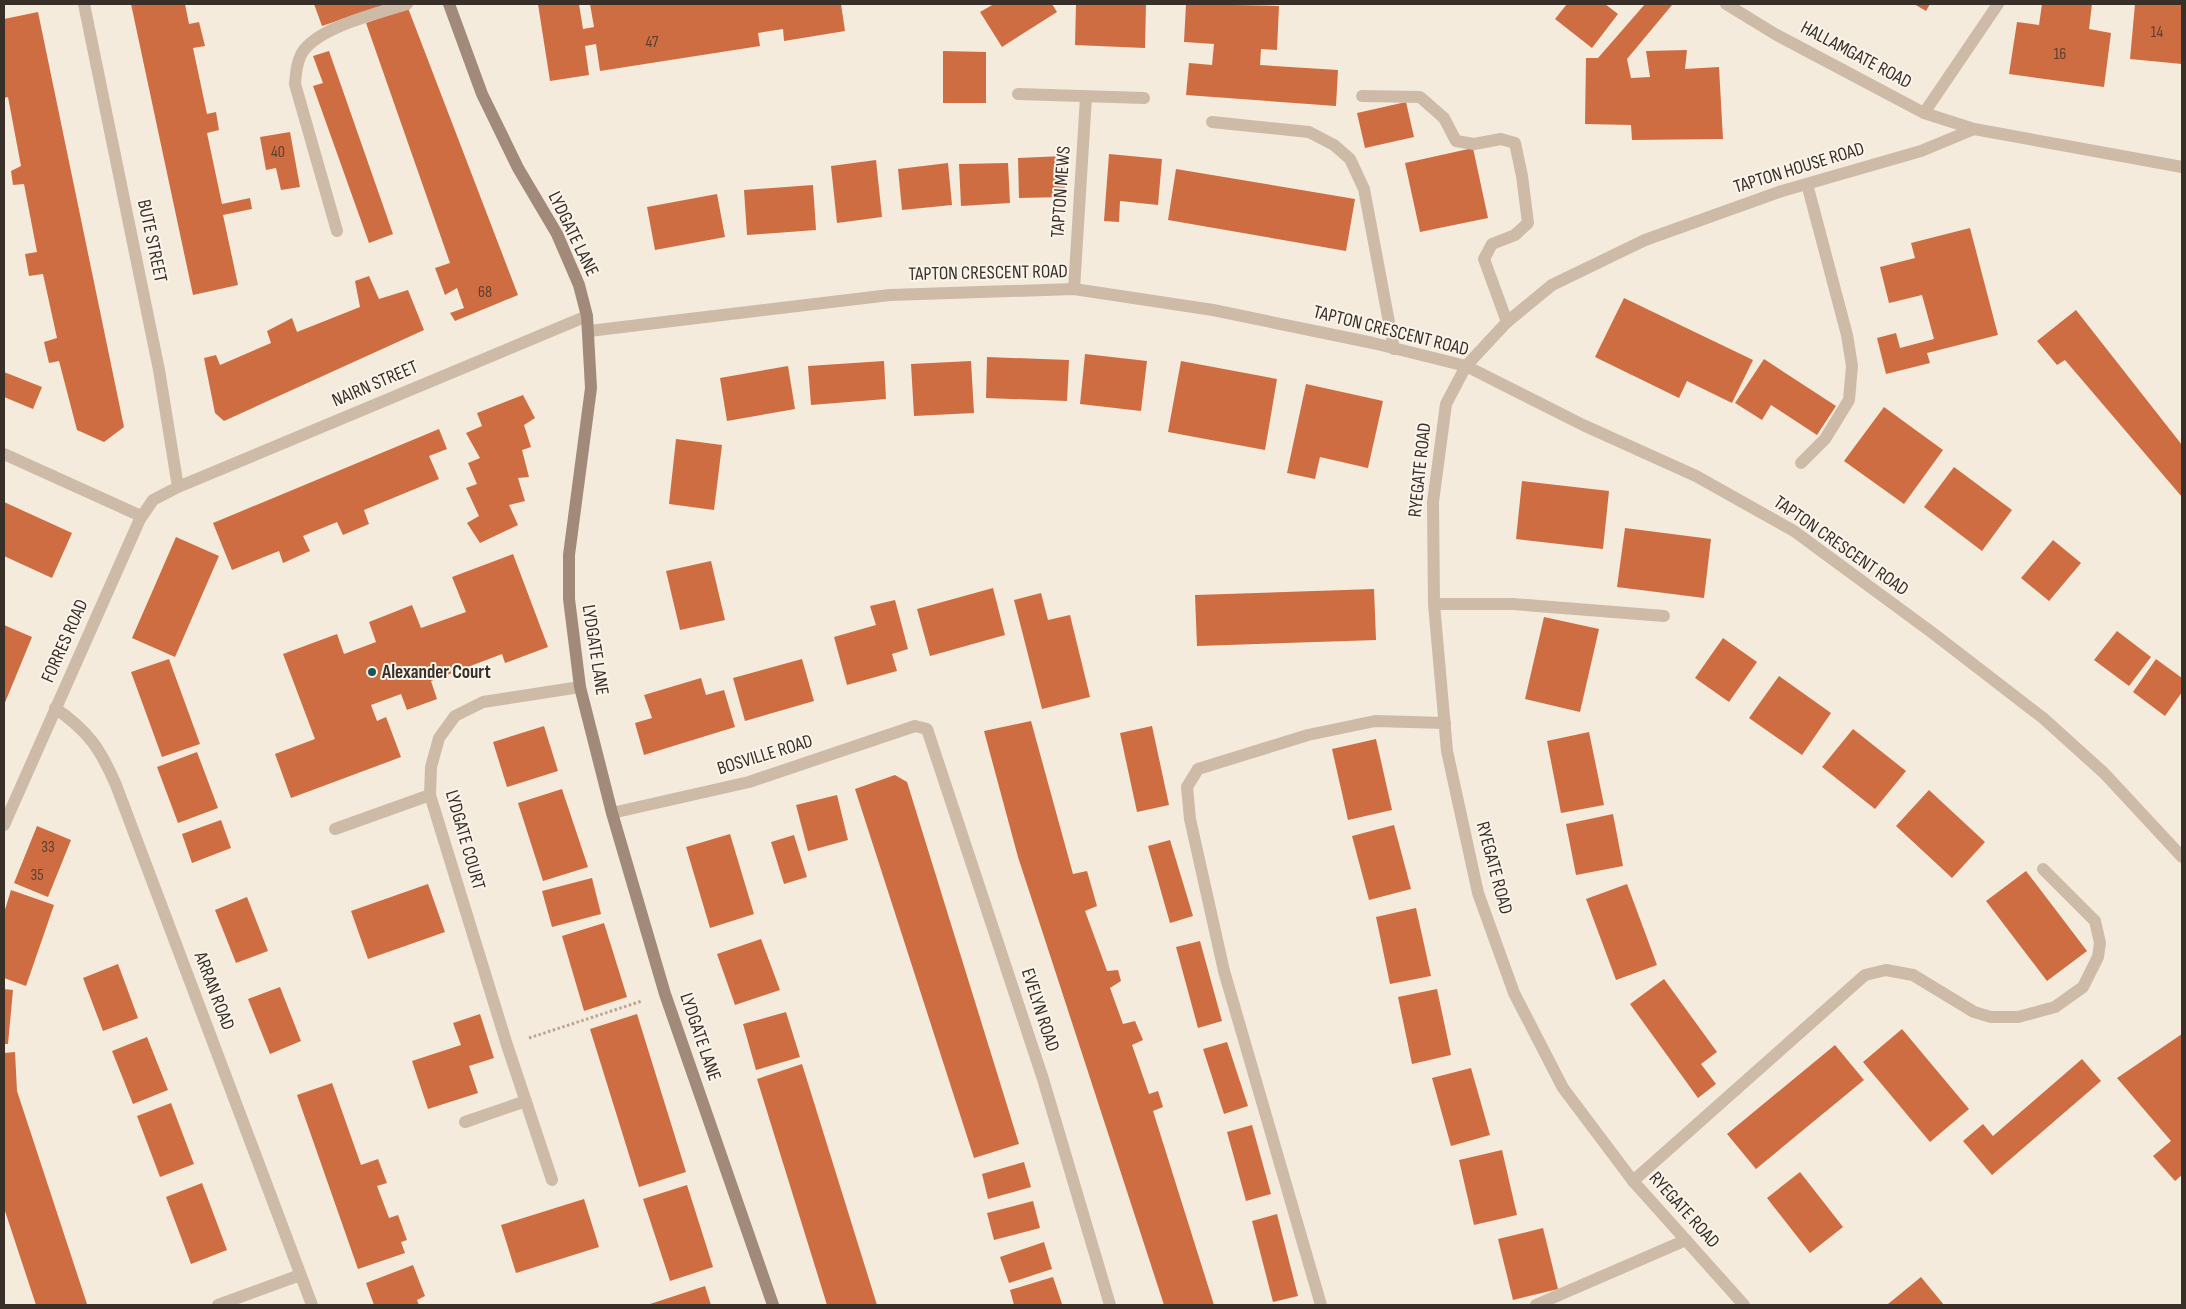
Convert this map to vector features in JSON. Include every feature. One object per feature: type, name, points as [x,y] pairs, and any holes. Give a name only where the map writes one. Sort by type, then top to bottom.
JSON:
[{"type":"street","name":"BUTE STREET","points":[[84,4],[159,370],[178,487]]},
{"type":"street","points":[[337,231],[295,84],[297,67],[303,51],[316,39],[351,22],[407,4]]},
{"type":"street","name":"LYDGATE LANE","points":[[448,4],[482,94],[518,168],[556,234],[579,285],[587,316],[591,388],[569,554],[569,599],[580,687],[612,813],[665,994],[773,1305]]},
{"type":"street","name":"HALLAMGATE ROAD","points":[[1726,4],[1775,34],[1924,113],[1974,128]]},
{"type":"street","points":[[1924,113],[1998,4]]},
{"type":"street","points":[[1018,94],[1144,98]]},
{"type":"street","points":[[1362,96],[1420,97],[1444,118],[1456,141],[1474,144],[1501,139],[1515,143],[1522,176],[1528,223],[1515,235],[1492,244],[1484,259],[1507,322]]},
{"type":"street","name":"TAPTON MEWS","points":[[1074,289],[1086,97]]},
{"type":"street","points":[[1212,122],[1308,132],[1334,145],[1350,159],[1364,189],[1394,349]]},
{"type":"street","points":[[1974,128],[2182,167]]},
{"type":"street","name":"TAPTON HOUSE ROAD","points":[[1466,366],[1507,322],[1552,285],[1645,240],[1807,184],[1921,151],[1974,128]]},
{"type":"street","points":[[1801,463],[1824,439],[1849,400],[1852,366],[1847,335],[1807,184]]},
{"type":"street","name":"TAPTON CRESCENT ROAD","points":[[589,331],[890,295],[1074,289],[1213,310],[1466,366],[1583,425],[1696,476],[1794,532],[1934,634],[2042,718],[2104,772],[2182,857]]},
{"type":"street","name":"NAIRN STREET","points":[[178,487],[587,316]]},
{"type":"street","name":"RYEGATE ROAD","points":[[1466,366],[1446,404],[1433,502],[1434,604],[1447,751],[1478,893],[1514,993],[1563,1088],[1633,1181],[1744,1305]]},
{"type":"street","points":[[4,454],[142,516]]},
{"type":"street","name":"FORRES ROAD","points":[[4,825],[142,516],[153,500],[178,487]]},
{"type":"street","points":[[1434,604],[1513,604],[1664,616]]},
{"type":"street","name":"LYDGATE COURT","points":[[552,1180],[507,1045],[430,795],[431,767],[439,738],[455,716],[483,702],[580,687]]},
{"type":"street","name":"ARRAN ROAD","points":[[55,708],[86,732],[109,769],[312,1305]]},
{"type":"street","points":[[1321,1305],[1224,970],[1190,819],[1187,787],[1198,769],[1308,735],[1375,721],[1445,723]]},
{"type":"street","name":"BOSVILLE ROAD","points":[[612,813],[749,782],[915,726],[927,729]]},
{"type":"street","name":"EVELYN ROAD","points":[[927,729],[1043,1079],[1110,1305]]},
{"type":"street","points":[[335,829],[430,795]]},
{"type":"street","points":[[1633,1181],[1865,975],[1886,970],[1913,975],[1974,1012],[1991,1017],[2018,1017],[2055,1007],[2083,987],[2098,957],[2100,943],[2095,921],[2042,869]]},
{"type":"street","points":[[464,1122],[526,1101]]},
{"type":"street","points":[[1536,1305],[1686,1240]]},
{"type":"street","points":[[218,1305],[300,1275]]},
{"type":"path","points":[[507,1045],[665,994]]},
{"type":"building","points":[[131,4],[185,4],[189,24],[199,22],[205,46],[193,48],[207,114],[216,112],[219,130],[207,133],[222,204],[250,198],[252,209],[223,215],[238,285],[193,295]]},
{"type":"building","points":[[314,4],[387,4],[322,26]]},
{"type":"building","points":[[538,4],[579,4],[583,29],[594,27],[590,4],[841,4],[845,31],[784,41],[783,29],[758,33],[760,46],[600,71],[596,44],[585,46],[589,75],[550,81]]},
{"type":"building","points":[[994,4],[1052,4],[1057,12],[1002,47],[980,12]]},
{"type":"building","points":[[1076,4],[1146,4],[1145,48],[1075,45]]},
{"type":"building","points":[[1186,4],[1279,6],[1277,50],[1261,49],[1260,65],[1338,70],[1336,106],[1186,95],[1189,63],[1212,65],[1214,44],[1184,42]]},
{"type":"building","points":[[1567,4],[1605,4],[1618,14],[1592,48],[1555,19]]},
{"type":"building","points":[[1645,4],[1672,5],[1627,59],[1631,78],[1650,77],[1646,51],[1687,50],[1685,69],[1719,67],[1723,139],[1632,140],[1631,125],[1585,124],[1586,58],[1598,58]]},
{"type":"building","points":[[1914,4],[1930,4],[1926,11]]},
{"type":"building","points":[[2042,4],[2092,4],[2089,29],[2111,33],[2104,87],[2009,74],[2017,22],[2039,25]]},
{"type":"building","points":[[2135,4],[2182,4],[2182,64],[2130,59]]},
{"type":"building","points":[[408,8],[518,295],[455,321],[450,313],[464,308],[457,288],[445,295],[435,268],[450,263],[366,23]]},
{"type":"building","points":[[38,12],[124,427],[104,442],[77,430],[59,361],[49,363],[44,342],[57,338],[43,274],[29,276],[25,254],[37,252],[24,184],[13,185],[11,171],[21,166],[8,97],[4,98],[4,19]]},
{"type":"building","points":[[329,51],[393,234],[369,243],[313,86],[323,83],[313,56]]},
{"type":"building","points":[[943,51],[986,52],[986,103],[943,103]]},
{"type":"building","points":[[1406,102],[1414,137],[1365,148],[1357,113]]},
{"type":"building","points":[[290,132],[300,187],[281,190],[276,168],[266,170],[260,137]]},
{"type":"building","points":[[1473,148],[1488,218],[1420,232],[1405,163]]},
{"type":"building","points":[[1109,154],[1162,159],[1158,205],[1120,201],[1119,222],[1104,221]]},
{"type":"building","points":[[1064,156],[1065,197],[1019,198],[1018,158]]},
{"type":"building","points":[[876,160],[882,217],[837,223],[831,166]]},
{"type":"building","points":[[948,163],[952,205],[902,210],[898,169]]},
{"type":"building","points":[[1008,163],[1010,203],[961,206],[959,164]]},
{"type":"building","points":[[1176,169],[1355,199],[1346,251],[1168,220]]},
{"type":"building","points":[[813,185],[816,230],[747,235],[744,190]]},
{"type":"building","points":[[717,194],[725,237],[655,250],[647,207]]},
{"type":"building","points":[[1970,228],[1998,335],[1927,353],[1930,363],[1886,374],[1877,338],[1896,333],[1900,348],[1934,339],[1922,295],[1889,303],[1880,267],[1915,258],[1911,243]]},
{"type":"building","points":[[369,276],[379,299],[408,290],[424,330],[224,421],[215,413],[204,358],[216,355],[220,365],[271,343],[267,331],[292,318],[297,332],[360,307],[355,281]]},
{"type":"building","points":[[1624,298],[1753,360],[1732,403],[1687,381],[1679,398],[1595,357]]},
{"type":"building","points":[[2076,310],[2182,445],[2182,497],[2065,360],[2057,365],[2037,341]]},
{"type":"building","points":[[1085,354],[1147,361],[1141,411],[1080,404]]},
{"type":"building","points":[[987,357],[1069,360],[1067,401],[986,398]]},
{"type":"building","points":[[1764,359],[1836,406],[1817,435],[1771,405],[1762,420],[1735,403]]},
{"type":"building","points":[[884,361],[886,399],[811,405],[808,366]]},
{"type":"building","points":[[971,361],[974,413],[914,416],[911,364]]},
{"type":"building","points":[[1181,361],[1277,379],[1265,450],[1168,432]]},
{"type":"building","points":[[788,366],[795,409],[727,421],[720,378]]},
{"type":"building","points":[[4,372],[42,387],[33,409],[4,397]]},
{"type":"building","points":[[1306,384],[1383,401],[1368,468],[1320,457],[1315,479],[1287,473]]},
{"type":"building","points":[[523,395],[535,418],[524,425],[531,447],[522,450],[529,477],[518,478],[525,501],[509,505],[518,525],[480,543],[467,523],[479,516],[466,488],[477,484],[468,463],[480,458],[466,433],[482,426],[477,413]]},
{"type":"building","points":[[1884,407],[1943,450],[1904,504],[1844,461]]},
{"type":"building","points":[[439,429],[447,449],[429,456],[439,479],[364,510],[369,524],[343,535],[337,522],[303,536],[310,551],[283,563],[279,551],[232,570],[213,523]]},
{"type":"building","points":[[676,439],[722,445],[714,510],[669,504]]},
{"type":"building","points":[[1954,467],[2012,510],[1982,551],[1924,507]]},
{"type":"building","points":[[1522,481],[1609,491],[1603,549],[1516,539]]},
{"type":"building","points":[[4,502],[72,533],[52,578],[4,556]]},
{"type":"building","points":[[1625,528],[1711,539],[1704,598],[1617,587]]},
{"type":"building","points":[[176,537],[219,556],[175,657],[132,638]]},
{"type":"building","points":[[2053,540],[2081,563],[2049,601],[2021,578]]},
{"type":"building","name":"Alexander Court","points":[[513,554],[548,647],[505,663],[502,654],[431,681],[437,699],[407,710],[401,694],[371,705],[377,721],[386,717],[401,757],[291,798],[275,754],[315,739],[283,654],[337,634],[344,654],[376,642],[369,622],[412,605],[421,628],[466,612],[452,577]]},
{"type":"building","points":[[711,561],[725,620],[680,630],[666,571]]},
{"type":"building","points":[[993,588],[1005,635],[930,656],[917,609]]},
{"type":"building","points":[[1374,589],[1376,640],[1197,646],[1195,595]]},
{"type":"building","points":[[1041,593],[1048,620],[1070,615],[1090,697],[1042,709],[1014,600]]},
{"type":"building","points":[[895,600],[908,649],[892,654],[897,671],[847,685],[834,637],[876,625],[870,606]]},
{"type":"building","points":[[1544,617],[1599,629],[1580,712],[1525,699]]},
{"type":"building","points":[[4,625],[32,637],[4,705]]},
{"type":"building","points":[[2117,631],[2151,657],[2129,686],[2094,660]]},
{"type":"building","points":[[1723,638],[1757,662],[1729,702],[1695,678]]},
{"type":"building","points":[[169,659],[200,744],[162,757],[131,672]]},
{"type":"building","points":[[802,659],[814,701],[745,721],[733,678]]},
{"type":"building","points":[[2156,659],[2182,678],[2182,692],[2165,716],[2133,692]]},
{"type":"building","points":[[1779,676],[1831,713],[1802,755],[1749,718]]},
{"type":"building","points":[[701,678],[706,695],[724,690],[735,727],[644,755],[635,723],[652,718],[644,695]]},
{"type":"building","points":[[1031,721],[1073,874],[1087,871],[1097,906],[1085,911],[1107,971],[1118,970],[1121,981],[1110,988],[1123,1024],[1135,1021],[1143,1040],[1132,1045],[1149,1094],[1158,1091],[1163,1107],[1153,1111],[1214,1305],[1164,1305],[1018,857],[984,731]]},
{"type":"building","points":[[544,726],[558,771],[507,787],[493,742]]},
{"type":"building","points":[[1152,726],[1169,805],[1137,812],[1120,733]]},
{"type":"building","points":[[1853,729],[1906,771],[1875,809],[1822,767]]},
{"type":"building","points":[[1589,732],[1604,805],[1561,813],[1547,741]]},
{"type":"building","points":[[1376,739],[1392,810],[1348,820],[1332,749]]},
{"type":"building","points":[[197,752],[218,808],[178,823],[157,767]]},
{"type":"building","points":[[895,775],[907,782],[1019,1144],[974,1158],[855,789]]},
{"type":"building","points":[[562,789],[588,867],[543,881],[518,803]]},
{"type":"building","points":[[1929,790],[1985,842],[1952,878],[1896,826]]},
{"type":"building","points":[[837,795],[848,840],[808,851],[796,805]]},
{"type":"building","points":[[1613,814],[1623,866],[1576,875],[1566,824]]},
{"type":"building","points":[[221,820],[231,848],[192,863],[182,834]]},
{"type":"building","points":[[1394,825],[1411,889],[1369,900],[1352,836]]},
{"type":"building","points":[[37,826],[71,840],[48,897],[14,883]]},
{"type":"building","points":[[730,834],[754,914],[710,928],[686,847]]},
{"type":"building","points":[[794,835],[807,877],[784,884],[771,842]]},
{"type":"building","points":[[1170,840],[1193,916],[1170,923],[1148,846]]},
{"type":"building","points":[[2026,871],[2087,951],[2047,981],[1986,901]]},
{"type":"building","points":[[592,878],[601,914],[552,927],[542,891]]},
{"type":"building","points":[[428,884],[445,932],[368,959],[351,911]]},
{"type":"building","points":[[1627,884],[1657,965],[1616,980],[1586,899]]},
{"type":"building","points":[[11,890],[54,905],[26,986],[4,978],[4,913]]},
{"type":"building","points":[[247,897],[268,951],[236,963],[215,910]]},
{"type":"building","points":[[1416,908],[1431,976],[1390,984],[1376,917]]},
{"type":"building","points":[[604,923],[627,997],[584,1011],[562,936]]},
{"type":"building","points":[[761,939],[780,990],[735,1005],[717,954]]},
{"type":"building","points":[[1200,941],[1222,1021],[1198,1028],[1176,947]]},
{"type":"building","points":[[118,964],[138,1018],[103,1031],[83,978]]},
{"type":"building","points":[[1664,979],[1717,1052],[1701,1064],[1716,1084],[1698,1098],[1630,1004]]},
{"type":"building","points":[[280,987],[301,1041],[270,1054],[248,999]]},
{"type":"building","points":[[4,989],[13,990],[8,1044],[4,1044]]},
{"type":"building","points":[[1437,989],[1451,1055],[1412,1064],[1398,997]]},
{"type":"building","points":[[786,1012],[800,1057],[756,1070],[743,1024]]},
{"type":"building","points":[[480,1014],[494,1058],[469,1066],[478,1093],[428,1109],[412,1061],[461,1045],[453,1023]]},
{"type":"building","points":[[637,1014],[686,1172],[639,1187],[590,1029]]},
{"type":"building","points":[[1902,1029],[1969,1109],[1930,1142],[1863,1062]]},
{"type":"building","points":[[2182,1034],[2182,1175],[2175,1181],[2153,1156],[2171,1141],[2117,1078]]},
{"type":"building","points":[[147,1037],[168,1090],[133,1104],[112,1051]]},
{"type":"building","points":[[1227,1042],[1248,1106],[1224,1114],[1203,1049]]},
{"type":"building","points":[[1835,1045],[1864,1080],[1756,1169],[1727,1134]]},
{"type":"building","points":[[15,1052],[17,1091],[87,1304],[36,1305],[4,1208],[4,1053]]},
{"type":"building","points":[[2082,1059],[2101,1081],[1992,1175],[1963,1141],[1983,1124],[1993,1136]]},
{"type":"building","points":[[802,1064],[877,1305],[827,1305],[757,1079]]},
{"type":"building","points":[[1471,1068],[1490,1135],[1451,1146],[1432,1078]]},
{"type":"building","points":[[332,1083],[361,1165],[378,1159],[387,1183],[377,1186],[389,1218],[398,1215],[407,1240],[401,1242],[405,1253],[358,1269],[297,1095]]},
{"type":"building","points":[[171,1103],[194,1164],[160,1177],[137,1116]]},
{"type":"building","points":[[1252,1125],[1271,1194],[1246,1201],[1227,1132]]},
{"type":"building","points":[[1502,1150],[1517,1215],[1474,1225],[1459,1160]]},
{"type":"building","points":[[1024,1162],[1031,1187],[988,1199],[982,1174]]},
{"type":"building","points":[[1800,1172],[1843,1227],[1810,1253],[1767,1198]]},
{"type":"building","points":[[202,1183],[227,1250],[191,1264],[166,1197]]},
{"type":"building","points":[[687,1185],[713,1267],[670,1281],[643,1199]]},
{"type":"building","points":[[584,1199],[599,1247],[516,1273],[501,1225]]},
{"type":"building","points":[[1033,1201],[1040,1228],[994,1240],[987,1213]]},
{"type":"building","points":[[1277,1214],[1298,1296],[1273,1302],[1252,1221]]},
{"type":"building","points":[[1543,1228],[1558,1289],[1513,1300],[1498,1239]]},
{"type":"building","points":[[1044,1242],[1052,1269],[1009,1283],[1000,1257]]},
{"type":"building","points":[[413,1265],[425,1296],[417,1300],[419,1305],[374,1305],[366,1283]]},
{"type":"building","points":[[1053,1277],[1062,1304],[1014,1305],[1010,1290]]},
{"type":"building","points":[[1921,1277],[1944,1305],[1888,1304]]},
{"type":"building","points":[[705,1286],[711,1305],[647,1305]]},
{"type":"place","name":"Alexander Court","points":[[372,672]]}]
